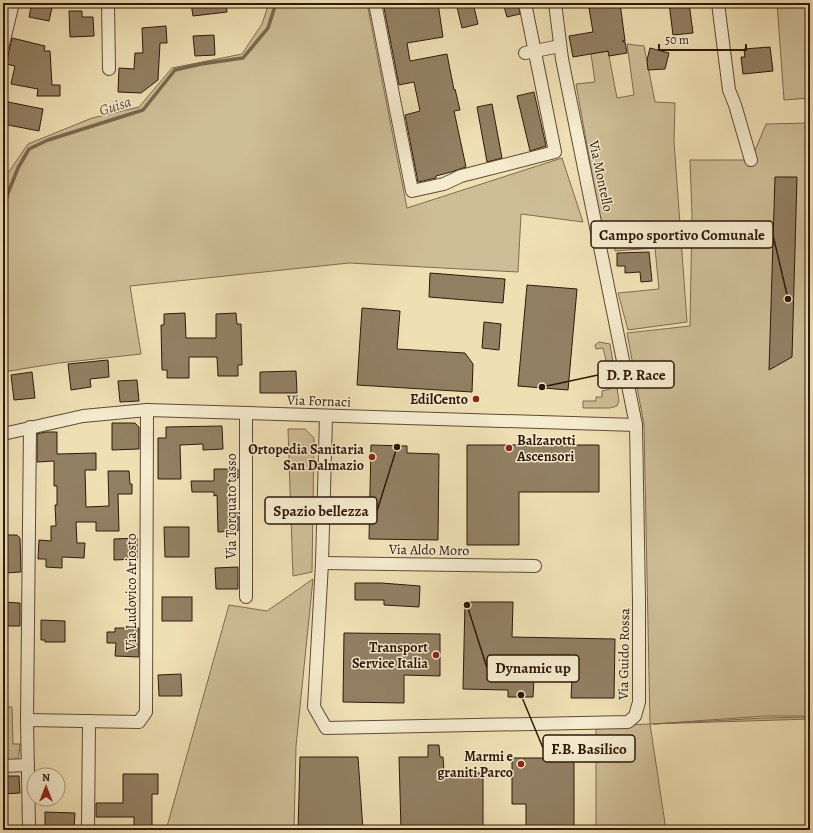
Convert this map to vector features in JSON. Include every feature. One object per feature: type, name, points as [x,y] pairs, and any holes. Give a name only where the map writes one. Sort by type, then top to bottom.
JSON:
[{"type":"street","points":[[3,44],[13,3]]},
{"type":"street","points":[[108,3],[109,69]]},
{"type":"street","points":[[375,3],[412,191],[444,184],[461,176],[555,152],[530,52],[525,3]]},
{"type":"street","name":"Via Montello","points":[[555,3],[560,46],[636,425]]},
{"type":"street","points":[[718,3],[729,90],[735,105],[751,160]]},
{"type":"street","points":[[530,52],[560,46]]},
{"type":"street","name":"Via Fornaci","points":[[3,434],[83,416],[147,410],[326,417],[636,425]]},
{"type":"street","name":"Via Ludovico Ariosto","points":[[27,720],[138,722],[146,712],[147,410]]},
{"type":"street","name":"Via Torquato tasso","points":[[246,414],[246,597]]},
{"type":"street","points":[[322,563],[326,417]]},
{"type":"street","name":"Via Guido Rossa","points":[[322,563],[314,707],[326,728],[628,722],[635,716],[639,702],[636,425]]},
{"type":"street","points":[[29,830],[27,720],[30,428]]},
{"type":"street","name":"Via Aldo Moro","points":[[322,563],[535,566]]},
{"type":"street","points":[[88,830],[89,721]]},
{"type":"street","points":[[3,766],[28,765]]},
{"type":"shaded area","points":[[269,3],[367,3],[407,208],[562,158],[583,222],[521,214],[518,272],[349,263],[130,286],[141,354],[59,363],[3,372],[3,188],[8,173],[28,144],[92,118],[139,107],[172,68],[242,54],[262,24]]},
{"type":"shaded area","points":[[777,3],[810,3],[810,98],[784,100]]},
{"type":"shaded area","points":[[627,44],[644,46],[655,102],[675,103],[674,141],[687,322],[628,330],[618,293],[659,289],[655,248],[615,251],[614,241],[604,240],[576,84],[595,82],[591,54],[608,51],[617,98],[634,95]]},
{"type":"shaded area","points":[[810,123],[810,716],[766,716],[650,724],[644,425],[627,333],[690,326],[692,215],[690,160],[751,160],[766,124]]},
{"type":"shaded area","points":[[599,342],[610,344],[619,401],[617,406],[610,408],[583,408],[583,401],[596,401],[596,397],[602,397],[602,391],[613,388],[603,348],[596,349],[595,345]]},
{"type":"shaded area","points":[[288,429],[305,429],[314,438],[312,572],[293,576]]},
{"type":"shaded area","points":[[313,579],[296,746],[294,830],[166,830],[229,605],[267,611]]},
{"type":"shaded area","points":[[3,707],[12,707],[13,744],[20,744],[17,760],[3,761]]},
{"type":"shaded area","points":[[810,717],[810,719],[657,724],[766,718]]},
{"type":"shaded area","points":[[650,724],[666,830],[596,830],[596,726]]},
{"type":"building","points":[[32,3],[53,3],[49,21],[29,17]]},
{"type":"building","points":[[191,3],[226,3],[227,12],[193,16]]},
{"type":"building","points":[[383,3],[438,3],[443,37],[407,43],[410,61],[447,54],[454,90],[455,89],[460,110],[454,111],[466,167],[436,176],[436,178],[418,182],[405,115],[420,111],[414,82],[399,85]]},
{"type":"building","points":[[456,3],[473,3],[478,24],[462,28]]},
{"type":"building","points":[[503,3],[518,3],[520,14],[507,17]]},
{"type":"building","points":[[620,3],[625,41],[622,41],[625,42],[627,53],[609,56],[608,51],[573,57],[569,36],[593,32],[589,8]]},
{"type":"building","points":[[669,3],[689,3],[693,33],[673,35]]},
{"type":"building","points":[[69,11],[82,11],[82,17],[93,17],[94,36],[70,37]]},
{"type":"building","points":[[166,26],[167,43],[160,43],[158,80],[141,93],[118,92],[119,68],[134,69],[135,53],[143,53],[142,28]]},
{"type":"building","points":[[214,35],[215,55],[195,56],[193,36]]},
{"type":"building","points":[[12,38],[45,46],[44,51],[50,51],[52,85],[60,85],[60,96],[37,96],[38,89],[11,84],[15,66],[6,64]]},
{"type":"building","points":[[770,47],[773,71],[743,74],[741,57],[745,57],[744,49]]},
{"type":"building","points":[[650,48],[669,53],[665,69],[648,70],[647,60]]},
{"type":"building","points":[[534,92],[546,146],[530,151],[517,96]]},
{"type":"building","points":[[3,101],[43,109],[39,131],[3,124]]},
{"type":"building","points":[[492,104],[502,158],[487,162],[477,107]]},
{"type":"building","points":[[775,177],[797,177],[792,357],[769,370]]},
{"type":"building","points":[[649,252],[652,281],[641,282],[640,272],[625,273],[625,266],[617,266],[617,253]]},
{"type":"building","points":[[430,273],[505,279],[503,303],[429,297]]},
{"type":"building","points":[[527,285],[577,289],[568,390],[518,386]]},
{"type":"building","points":[[362,308],[400,311],[397,349],[465,353],[473,364],[472,392],[357,385]]},
{"type":"building","points":[[185,313],[186,338],[216,338],[216,314],[236,313],[237,324],[241,324],[242,365],[238,365],[238,376],[218,376],[217,357],[189,357],[189,378],[167,378],[167,370],[162,370],[161,325],[164,325],[164,314]]},
{"type":"building","points":[[484,322],[501,324],[499,350],[482,348]]},
{"type":"building","points":[[108,360],[109,377],[90,379],[91,387],[71,390],[68,364]]},
{"type":"building","points":[[296,371],[297,393],[260,393],[260,372]]},
{"type":"building","points":[[32,372],[35,398],[14,400],[11,375]]},
{"type":"building","points":[[137,380],[139,401],[120,402],[118,381]]},
{"type":"building","points":[[112,423],[135,423],[139,427],[139,449],[112,450]]},
{"type":"building","points":[[222,426],[223,449],[203,450],[203,444],[180,445],[181,479],[158,479],[158,438],[166,438],[166,427]]},
{"type":"building","points":[[57,432],[57,454],[96,453],[96,470],[85,470],[86,507],[109,506],[108,471],[129,471],[130,484],[132,484],[132,494],[118,494],[119,531],[96,531],[96,522],[76,522],[77,543],[85,543],[84,558],[62,557],[62,568],[46,567],[46,559],[38,559],[39,540],[51,541],[51,526],[56,526],[55,505],[57,505],[57,486],[54,486],[54,461],[37,462],[37,434]]},
{"type":"building","points":[[371,445],[407,446],[407,453],[439,454],[438,540],[369,539]]},
{"type":"building","points":[[467,445],[599,445],[599,492],[519,492],[519,545],[467,545]]},
{"type":"building","points":[[214,469],[238,469],[238,478],[229,479],[229,513],[238,512],[238,531],[218,532],[217,495],[214,496],[214,492],[192,492],[191,481],[214,481]]},
{"type":"building","points":[[164,527],[189,527],[189,557],[165,557]]},
{"type":"building","points":[[3,535],[17,535],[20,538],[21,572],[4,573]]},
{"type":"building","points":[[137,538],[137,559],[114,560],[114,539]]},
{"type":"building","points":[[238,567],[238,589],[216,589],[215,568]]},
{"type":"building","points":[[355,583],[420,586],[419,607],[384,605],[384,600],[355,600]]},
{"type":"building","points":[[162,597],[192,597],[192,621],[162,621]]},
{"type":"building","points":[[3,602],[20,603],[20,626],[3,626]]},
{"type":"building","points":[[465,602],[513,602],[512,637],[615,639],[614,698],[571,698],[572,679],[534,678],[533,697],[508,697],[508,690],[463,689]]},
{"type":"building","points":[[41,620],[65,621],[65,642],[45,642],[45,640],[41,640]]},
{"type":"building","points":[[115,628],[139,628],[139,657],[115,656],[116,643],[107,643],[107,632],[115,632]]},
{"type":"building","points":[[344,633],[440,634],[440,676],[404,675],[404,703],[343,702]]},
{"type":"building","points":[[181,674],[182,696],[159,696],[158,675]]},
{"type":"building","points":[[428,745],[439,745],[440,757],[443,757],[444,772],[483,773],[483,830],[401,830],[399,757],[428,757]]},
{"type":"building","points":[[300,757],[358,757],[363,830],[298,830]]},
{"type":"building","points":[[512,758],[574,758],[574,830],[526,830],[526,804],[512,804]]},
{"type":"building","points":[[123,774],[158,774],[158,794],[152,794],[152,830],[134,830],[134,817],[96,817],[96,803],[123,803]]},
{"type":"building","points":[[3,776],[19,776],[20,793],[3,794]]},
{"type":"building","points":[[45,812],[75,813],[74,830],[45,830]]},
{"type":"waterway","name":"Guisa","points":[[3,211],[8,193],[18,168],[29,149],[48,140],[143,110],[175,70],[201,64],[243,58],[268,28],[276,3]]},
{"type":"place","name":"Campo sportivo Comunale","points":[[788,299]]},
{"type":"place","name":"D. P. Race","points":[[542,387]]},
{"type":"place","name":"EdilCento","points":[[476,399]]},
{"type":"place","name":"Spazio bellezza","points":[[397,447]]},
{"type":"place","name":"Balzarotti Ascensori","points":[[509,448]]},
{"type":"place","name":"Ortopedia Sanitaria San Dalmazio","points":[[372,457]]},
{"type":"place","name":"Dynamic up","points":[[467,605]]},
{"type":"place","name":"Transport Service Italia","points":[[436,655]]},
{"type":"place","name":"F.B. Basilico","points":[[521,695]]},
{"type":"place","name":"Marmi e graniti Parco","points":[[521,764]]}]
